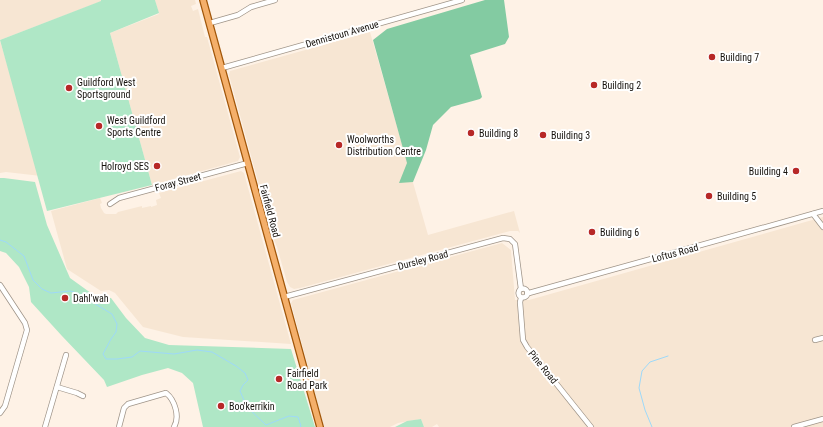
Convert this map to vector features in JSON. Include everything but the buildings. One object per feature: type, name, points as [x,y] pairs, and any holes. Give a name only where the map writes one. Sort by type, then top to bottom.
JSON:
[{"type":"main road","name":"Fairfield Road","points":[[203,0],[320,427]]},
{"type":"street","points":[[210,24],[238,15],[251,7],[275,0]]},
{"type":"street","name":"Dennistoun Avenue","points":[[222,68],[462,0]]},
{"type":"street","name":"Foray Street","points":[[110,204],[119,198],[248,163]]},
{"type":"street","name":"Loftus Road","points":[[527,293],[823,211]]},
{"type":"street","points":[[814,214],[823,227]]},
{"type":"street","name":"Dursley Road","points":[[284,297],[503,238],[510,239],[515,244],[521,289]]},
{"type":"street","points":[[0,285],[24,323],[26,330],[5,406],[0,413]]},
{"type":"street","points":[[521,289],[525,290],[527,293],[525,297],[521,298],[518,294],[521,289]]},
{"type":"street","name":"Pine Road","points":[[521,298],[523,340],[591,427]]},
{"type":"street","points":[[815,340],[823,338]]},
{"type":"street","points":[[45,427],[66,355]]},
{"type":"street","points":[[57,387],[83,396]]},
{"type":"street","points":[[119,427],[124,408],[128,404],[166,393],[170,396],[177,413],[177,422],[174,427]]},
{"type":"street","points":[[794,427],[823,419]]},
{"type":"shaded area","points":[[0,0],[101,0],[102,1],[0,40]]},
{"type":"shaded area","points":[[155,0],[195,0],[196,4],[191,6],[193,11],[198,9],[240,157],[238,161],[152,185],[110,33],[159,14]]},
{"type":"shaded area","points":[[370,32],[428,235],[514,211],[520,233],[518,231],[510,231],[294,289],[290,287],[287,282],[274,240],[229,75],[230,71]]},
{"type":"shaded area","points":[[0,41],[41,176],[6,172],[0,173]]},
{"type":"shaded area","points":[[241,171],[244,173],[291,344],[183,337],[143,327],[115,293],[109,290],[101,291],[67,269],[51,211],[100,198],[102,203],[100,204],[101,208],[106,214],[116,214],[118,212],[142,206],[142,208],[151,207],[157,205],[156,200],[161,198],[159,193]]},
{"type":"shaded area","points":[[823,217],[823,427],[439,427],[437,424],[432,427],[424,427],[421,419],[398,423],[390,427],[324,427],[291,303],[293,300],[502,243],[511,250],[515,300],[529,300]]},
{"type":"green space","name":"Guildford West Sportsground","points":[[101,0],[155,0],[159,13],[110,33],[152,185],[47,211],[0,40]]},
{"type":"green space","points":[[485,0],[504,0],[509,37],[505,44],[470,55],[482,97],[480,99],[451,107],[433,125],[426,150],[413,182],[399,183],[407,163],[373,40],[387,29]]},
{"type":"green space","name":"Fairfield Road Park","points":[[0,178],[35,182],[47,225],[70,278],[95,296],[111,298],[126,318],[145,338],[169,345],[291,349],[315,427],[203,427],[193,383],[182,373],[168,368],[107,387],[104,380],[31,302],[29,287],[19,267],[6,253],[0,251]]},
{"type":"green space","points":[[421,419],[424,427],[395,427],[407,421]]},
{"type":"waterway","points":[[0,240],[6,242],[24,256],[33,280],[42,289],[51,293],[70,291],[77,293],[112,314],[117,324],[116,332],[103,354],[106,359],[132,357],[140,351],[174,354],[197,350],[212,352],[245,373],[248,380],[240,391],[247,407],[266,425],[289,416],[298,417],[300,427]]},
{"type":"waterway","points":[[652,427],[645,410],[639,388],[642,371],[650,362],[668,356]]},
{"type":"place","name":"Building 7","points":[[712,57]]},
{"type":"place","name":"Building 2","points":[[594,85]]},
{"type":"place","name":"Guildford West Sportsground","points":[[69,88]]},
{"type":"place","name":"West Guildford Sports Centre","points":[[99,126]]},
{"type":"place","name":"Building 8","points":[[471,133]]},
{"type":"place","name":"Building 3","points":[[543,135]]},
{"type":"place","name":"Woolworths Distribution Centre","points":[[339,145]]},
{"type":"place","name":"Holroyd SES","points":[[157,166]]},
{"type":"place","name":"Building 4","points":[[796,171]]},
{"type":"place","name":"Building 5","points":[[709,196]]},
{"type":"place","name":"Building 6","points":[[592,232]]},
{"type":"place","name":"Dahl'wah","points":[[65,298]]},
{"type":"place","name":"Fairfield Road Park","points":[[279,379]]},
{"type":"place","name":"Boo'kerrikin","points":[[221,406]]}]
